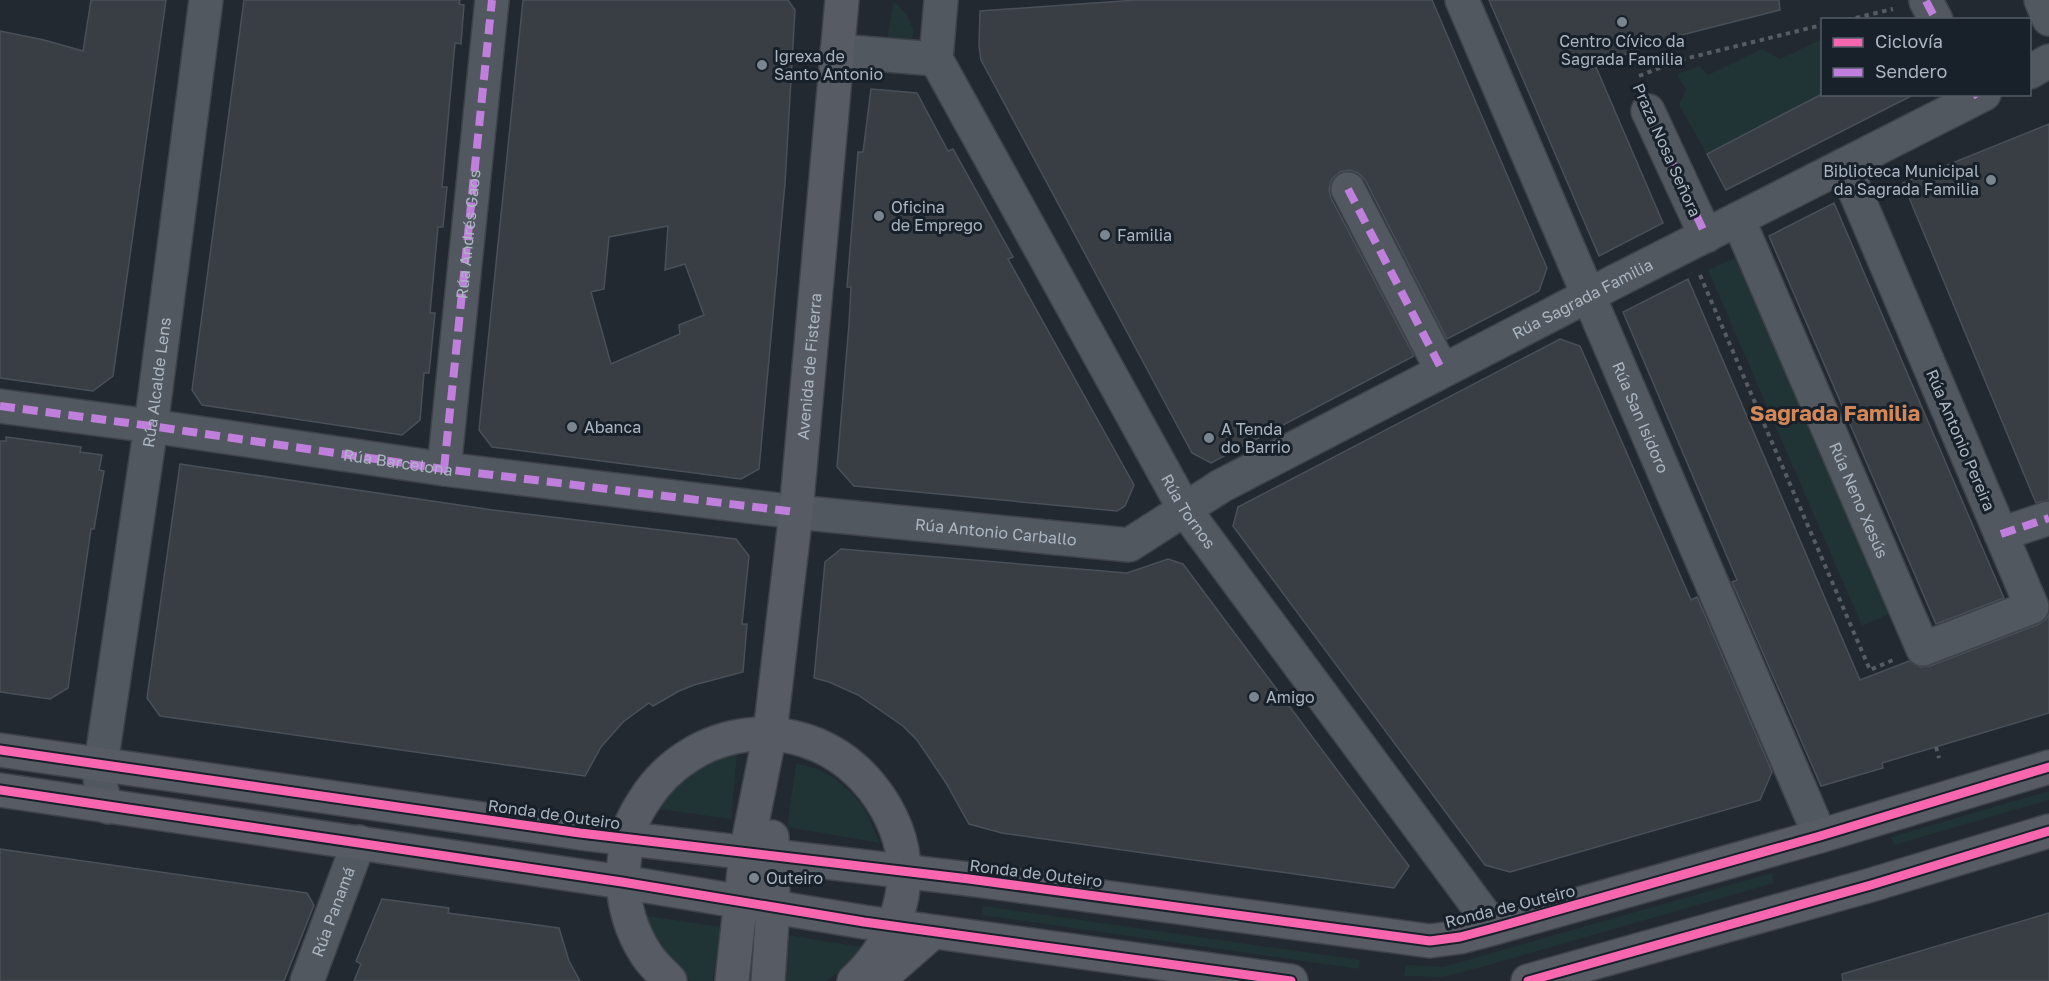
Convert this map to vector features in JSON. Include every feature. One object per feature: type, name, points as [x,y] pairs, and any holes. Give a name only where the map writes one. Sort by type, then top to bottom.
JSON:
[{"type":"main road","name":"Avenida de Fisterra","points":[[732,981],[741,902],[759,854],[770,733],[796,512],[842,0]]},
{"type":"main road","points":[[670,981],[646,955],[627,916],[622,882],[626,839],[636,813],[653,786],[677,763],[705,746],[738,736],[770,733],[813,742],[846,760],[874,787],[897,829],[902,852],[903,873],[901,899],[894,926],[879,955],[854,981]]},
{"type":"main road","name":"Ronda de Outeiro","points":[[0,750],[626,839],[981,881],[1430,941],[1460,937],[1494,928],[1820,836],[2049,767]]},
{"type":"main road","points":[[0,790],[622,882],[933,932],[1292,981]]},
{"type":"main road","points":[[1528,981],[1870,885],[2049,831]]},
{"type":"main road","name":"Avenida de Fisterra","points":[[759,854],[773,907],[768,981]]},
{"type":"main road","points":[[877,981],[933,932]]},
{"type":"street","name":"Rúa Alcalde Lens","points":[[101,764],[151,426],[206,0]]},
{"type":"street","name":"Rúa Andrés Gaos","points":[[444,469],[492,0]]},
{"type":"street","points":[[837,51],[936,59],[941,0]]},
{"type":"street","name":"Rúa San Isidoro","points":[[1462,0],[1820,836]]},
{"type":"street","points":[[2041,0],[2049,19]]},
{"type":"street","points":[[1926,1],[1935,18]]},
{"type":"street","name":"Rúa Tornos","points":[[936,59],[1185,510],[1494,928]]},
{"type":"street","points":[[2031,71],[2049,61]]},
{"type":"street","name":"Rúa Sagrada Familia","points":[[1185,510],[1221,486],[1442,370],[1978,96]]},
{"type":"street","name":"Praza Nosa Señora","points":[[1648,111],[1696,240]]},
{"type":"street","name":"Rúa Antonio Pereira","points":[[1844,165],[2032,607],[1910,654]]},
{"type":"street","points":[[1348,189],[1442,370]]},
{"type":"street","name":"Rúa Neno Xesús","points":[[1738,219],[1910,654]]},
{"type":"street","name":"Rúa Barcelona","points":[[0,406],[444,469],[796,512]]},
{"type":"street","name":"Rúa Antonio Carballo","points":[[796,512],[1129,545],[1185,510]]},
{"type":"street","points":[[2001,534],[2049,518]]},
{"type":"street","points":[[101,764],[99,782],[101,795],[108,807]]},
{"type":"street","name":"Rúa Panamá","points":[[307,981],[359,842]]},
{"type":"path","points":[[1855,18],[1926,1]]},
{"type":"path","points":[[1696,240],[1870,670],[1910,654]]},
{"type":"path","points":[[1936,747],[1939,758]]},
{"type":"shaded area","points":[[894,1],[906,14],[914,31],[906,45],[886,44]]},
{"type":"shaded area","points":[[1821,39],[1821,95],[1707,154],[1679,105],[1686,90],[1677,74],[1699,66],[1708,75],[1762,49],[1780,59]]},
{"type":"shaded area","points":[[1735,258],[1889,614],[1862,626],[1708,270]]},
{"type":"shaded area","points":[[737,754],[731,819],[651,808],[666,787],[710,759]]},
{"type":"shaded area","points":[[796,764],[818,769],[848,789],[869,817],[880,843],[787,827]]},
{"type":"shaded area","points":[[2049,791],[2049,800],[1894,845],[1891,837]]},
{"type":"shaded area","points":[[1772,873],[1774,883],[1478,968],[1443,977],[1404,976],[1406,965],[1443,967]]},
{"type":"shaded area","points":[[983,906],[1360,960],[1359,969],[982,915]]},
{"type":"shaded area","points":[[635,914],[721,927],[713,981],[691,981],[682,976]]},
{"type":"shaded area","points":[[782,934],[861,947],[844,968],[826,981],[779,981]]},
{"type":"building","points":[[91,0],[166,0],[113,376],[93,391],[0,378],[0,31],[83,51]]},
{"type":"building","points":[[244,0],[460,0],[459,4],[464,5],[461,44],[455,43],[442,187],[447,187],[443,227],[438,227],[430,313],[435,313],[429,373],[424,373],[420,420],[402,435],[202,405],[192,390]]},
{"type":"building","points":[[523,0],[788,0],[795,10],[785,183],[759,469],[741,479],[492,447],[479,430]],"holes":[[[668,226],[665,270],[685,264],[704,315],[679,325],[680,334],[611,364],[591,292],[604,289],[609,237]]]},
{"type":"building","points":[[1136,0],[1432,0],[1547,268],[1539,291],[1447,339],[1365,180],[1358,173],[1349,170],[1340,172],[1332,179],[1329,189],[1331,198],[1414,356],[1211,463],[1192,453],[981,60],[979,46],[980,11]]},
{"type":"building","points":[[1489,0],[1779,0],[1780,10],[1654,42],[1596,67],[1663,223],[1599,256]]},
{"type":"building","points":[[871,89],[917,93],[948,151],[953,149],[1013,257],[1008,259],[1134,485],[1125,506],[1117,511],[854,486],[837,467],[849,324],[851,287],[847,287],[858,152],[863,152]]},
{"type":"building","points":[[1821,95],[1911,96],[1726,190],[1707,154]]},
{"type":"building","points":[[2049,124],[2049,500],[2036,503],[1903,183]]},
{"type":"building","points":[[1834,203],[2004,598],[1936,624],[1769,236]]},
{"type":"building","points":[[1688,279],[1860,680],[1909,661],[1920,667],[1930,666],[2039,624],[2046,619],[2049,613],[2049,713],[1882,763],[1883,768],[1821,786],[1732,582],[1737,580],[1623,312]]},
{"type":"building","points":[[1560,339],[1580,346],[1691,600],[1697,597],[1772,772],[1760,800],[1510,872],[1485,865],[1233,526],[1238,507]]},
{"type":"building","points":[[6,437],[81,447],[80,452],[102,455],[99,470],[104,471],[94,529],[91,529],[68,688],[50,699],[0,692],[0,441],[6,441]]},
{"type":"building","points":[[180,464],[493,510],[736,539],[749,556],[742,624],[747,624],[743,672],[694,685],[653,706],[649,703],[623,722],[601,747],[585,776],[160,716],[147,698]]},
{"type":"building","points":[[841,549],[1127,573],[1168,559],[1183,564],[1409,866],[1394,888],[1002,833],[969,824],[946,783],[917,740],[903,726],[858,695],[814,678],[825,562]]},
{"type":"building","points":[[0,849],[307,893],[314,905],[284,981],[0,981]]},
{"type":"building","points":[[382,899],[449,908],[448,913],[559,928],[569,961],[580,981],[354,981],[361,964],[356,961]]},
{"type":"building","points":[[2049,913],[2049,981],[1843,981],[1842,974]]},
{"type":"marked path","points":[[444,469],[492,0]]},
{"type":"marked path","points":[[1926,1],[1935,18]]},
{"type":"marked path","points":[[1648,111],[1706,236]]},
{"type":"marked path","points":[[1348,189],[1442,370]]},
{"type":"marked path","points":[[0,406],[444,469],[796,512]]},
{"type":"marked path","points":[[2001,534],[2049,518]]},
{"type":"cycle path","points":[[0,750],[580,833],[969,879],[1430,941],[1460,937],[1494,928],[1820,836],[2049,767]]},
{"type":"cycle path","points":[[0,790],[622,882],[864,922],[1291,981]]},
{"type":"cycle path","points":[[1528,981],[1871,885],[2049,831]]},
{"type":"place","name":"Centro Cívico da Sagrada Familia","points":[[1622,22]]},
{"type":"place","name":"Igrexa de Santo Antonio","points":[[762,65]]},
{"type":"place","name":"Biblioteca Municipal da Sagrada Familia","points":[[1991,180]]},
{"type":"place","name":"Oficina de Emprego","points":[[879,216]]},
{"type":"place","name":"Familia","points":[[1105,235]]},
{"type":"place","name":"Abanca","points":[[572,427]]},
{"type":"place","name":"A Tenda do Barrio","points":[[1209,438]]},
{"type":"place","name":"Amigo","points":[[1254,697]]},
{"type":"place","name":"Outeiro","points":[[754,878]]},
{"type":"district","name":"Sagrada Familia","points":[[1835,412]]}]
